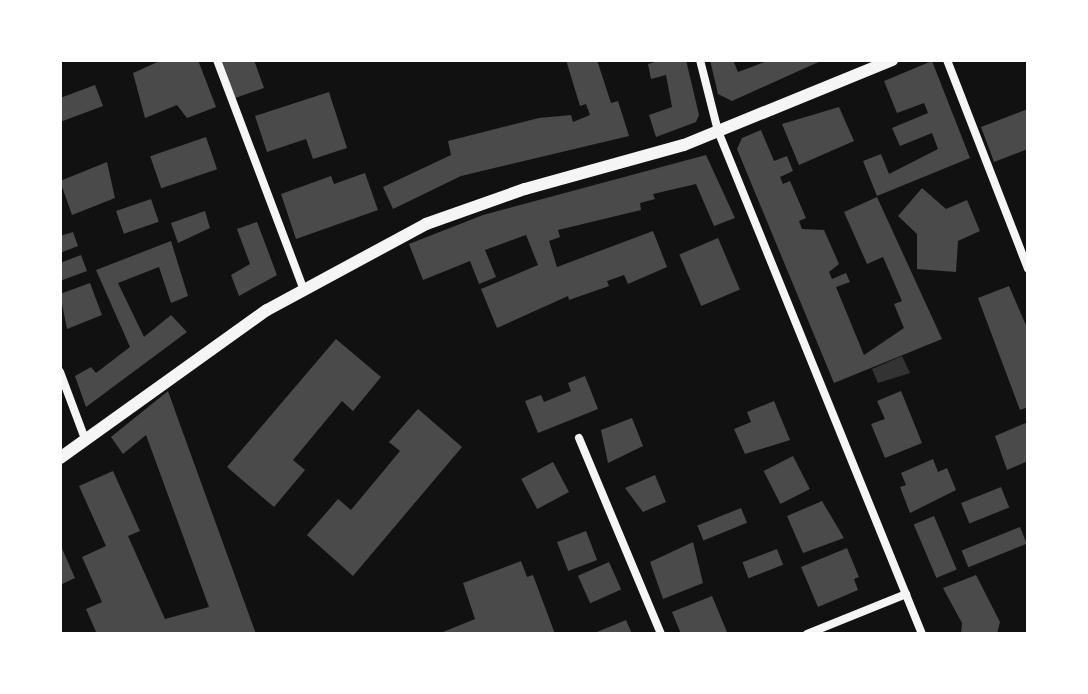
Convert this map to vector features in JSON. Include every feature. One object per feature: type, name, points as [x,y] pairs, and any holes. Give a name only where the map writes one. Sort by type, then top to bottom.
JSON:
[{"type":"street","points":[[217,60],[303,287]]},
{"type":"street","points":[[700,60],[718,131],[922,634]]},
{"type":"street","points":[[60,458],[303,287],[475,205],[718,131],[892,60]]},
{"type":"street","points":[[947,60],[1028,269]]},
{"type":"street","points":[[60,372],[85,439]]},
{"type":"street","points":[[579,438],[661,634]]},
{"type":"street","points":[[807,634],[906,594]]},
{"type":"shaded area","points":[[902,356],[910,373],[878,383],[872,369]]},
{"type":"building","points":[[162,60],[198,60],[216,107],[187,118],[177,105],[145,118],[133,73]]},
{"type":"building","points":[[221,60],[254,60],[264,88],[235,98]]},
{"type":"building","points":[[566,60],[597,60],[611,103],[618,101],[629,136],[461,176],[393,209],[383,187],[451,155],[448,141],[539,118],[571,115],[573,122],[590,115],[586,104],[580,106]]},
{"type":"building","points":[[662,60],[686,60],[699,115],[696,122],[656,137],[649,115],[672,107],[666,75],[651,79],[648,64]]},
{"type":"building","points":[[710,60],[733,60],[738,72],[770,60],[823,60],[732,101],[718,94]]},
{"type":"building","points":[[932,61],[970,158],[877,196],[863,161],[881,154],[889,174],[938,149],[932,133],[900,146],[892,128],[928,113],[924,103],[897,113],[884,81]]},
{"type":"building","points":[[95,85],[103,106],[60,122],[60,98]]},
{"type":"building","points":[[329,92],[347,148],[313,159],[306,139],[267,152],[255,116]]},
{"type":"building","points":[[839,107],[854,141],[799,165],[782,124]]},
{"type":"building","points":[[1028,109],[1028,149],[994,162],[981,127]]},
{"type":"building","points":[[761,130],[774,161],[787,156],[793,171],[780,177],[783,184],[790,181],[806,218],[799,221],[802,229],[824,230],[839,264],[829,272],[832,279],[846,273],[850,282],[836,287],[864,355],[904,328],[894,304],[902,301],[883,257],[867,264],[844,212],[877,197],[942,339],[834,383],[737,149],[742,138]]},
{"type":"building","points":[[206,137],[217,169],[161,188],[150,156]]},
{"type":"building","points":[[706,155],[735,218],[714,226],[696,184],[653,194],[655,199],[640,203],[641,210],[558,230],[560,237],[549,241],[557,267],[653,231],[667,267],[628,284],[624,275],[607,281],[609,286],[569,300],[568,296],[497,328],[481,289],[538,265],[526,235],[485,250],[496,277],[479,284],[470,261],[423,280],[409,244],[483,215]]},
{"type":"building","points":[[107,162],[115,198],[72,215],[60,181]]},
{"type":"building","points":[[365,173],[378,210],[296,239],[281,194],[331,176],[334,184]]},
{"type":"building","points":[[922,188],[946,209],[967,200],[980,231],[958,241],[956,272],[917,269],[917,234],[898,216]]},
{"type":"building","points":[[151,199],[159,222],[124,234],[116,211]]},
{"type":"building","points":[[205,211],[210,228],[178,243],[171,223]]},
{"type":"building","points":[[257,222],[277,275],[239,296],[231,275],[250,264],[237,229]]},
{"type":"building","points":[[73,232],[78,246],[60,253],[60,236]]},
{"type":"building","points":[[718,238],[740,290],[701,306],[679,254]]},
{"type":"building","points":[[171,241],[188,296],[171,303],[159,267],[118,283],[144,337],[171,315],[187,332],[86,407],[75,376],[91,367],[96,373],[130,347],[96,270]]},
{"type":"building","points":[[81,255],[87,271],[60,281],[60,263]]},
{"type":"building","points":[[90,283],[102,315],[67,329],[60,294]]},
{"type":"building","points":[[1009,286],[1028,330],[1028,407],[1020,410],[978,298]]},
{"type":"building","points":[[336,339],[381,377],[353,411],[342,401],[293,460],[305,470],[274,507],[227,467]]},
{"type":"building","points":[[585,376],[598,409],[538,433],[525,401],[541,395],[544,402],[571,391],[568,383]]},
{"type":"building","points":[[168,391],[256,634],[97,634],[86,609],[102,602],[82,557],[106,546],[79,486],[113,471],[140,531],[128,536],[165,619],[209,607],[146,435],[123,454],[111,437]]},
{"type":"building","points":[[901,391],[922,443],[885,458],[871,424],[885,419],[877,401]]},
{"type":"building","points":[[774,401],[790,440],[745,454],[734,429],[751,422],[747,412]]},
{"type":"building","points":[[418,409],[462,447],[353,576],[307,535],[338,499],[351,510],[400,451],[389,442]]},
{"type":"building","points":[[632,418],[643,446],[608,463],[601,430]]},
{"type":"building","points":[[1028,422],[1028,461],[1007,470],[995,436]]},
{"type":"building","points":[[793,456],[810,489],[780,504],[764,471]]},
{"type":"building","points":[[933,459],[938,472],[947,468],[956,490],[910,513],[900,487],[906,485],[901,473]]},
{"type":"building","points":[[553,462],[569,492],[537,509],[521,479]]},
{"type":"building","points":[[655,475],[666,502],[643,512],[625,488]]},
{"type":"building","points":[[1001,487],[1009,507],[969,524],[961,503]]},
{"type":"building","points":[[822,501],[844,538],[803,553],[787,516]]},
{"type":"building","points":[[741,508],[747,523],[703,540],[697,526]]},
{"type":"building","points":[[934,516],[957,569],[936,578],[914,525]]},
{"type":"building","points":[[1020,527],[1027,544],[968,567],[962,551]]},
{"type":"building","points":[[586,531],[597,560],[568,571],[557,542]]},
{"type":"building","points":[[693,542],[703,583],[663,599],[650,562]]},
{"type":"building","points":[[60,544],[75,578],[60,585]]},
{"type":"building","points":[[847,548],[859,577],[854,579],[858,590],[818,607],[801,567]]},
{"type":"building","points":[[777,549],[783,565],[749,578],[742,562]]},
{"type":"building","points":[[521,561],[527,577],[533,575],[555,634],[438,634],[475,619],[463,583]]},
{"type":"building","points":[[609,562],[621,589],[590,603],[578,576]]},
{"type":"building","points":[[976,575],[1000,622],[997,634],[961,634],[962,623],[943,588]]},
{"type":"building","points":[[712,596],[727,632],[681,634],[672,612]]},
{"type":"building","points":[[626,620],[632,634],[592,634]]}]
